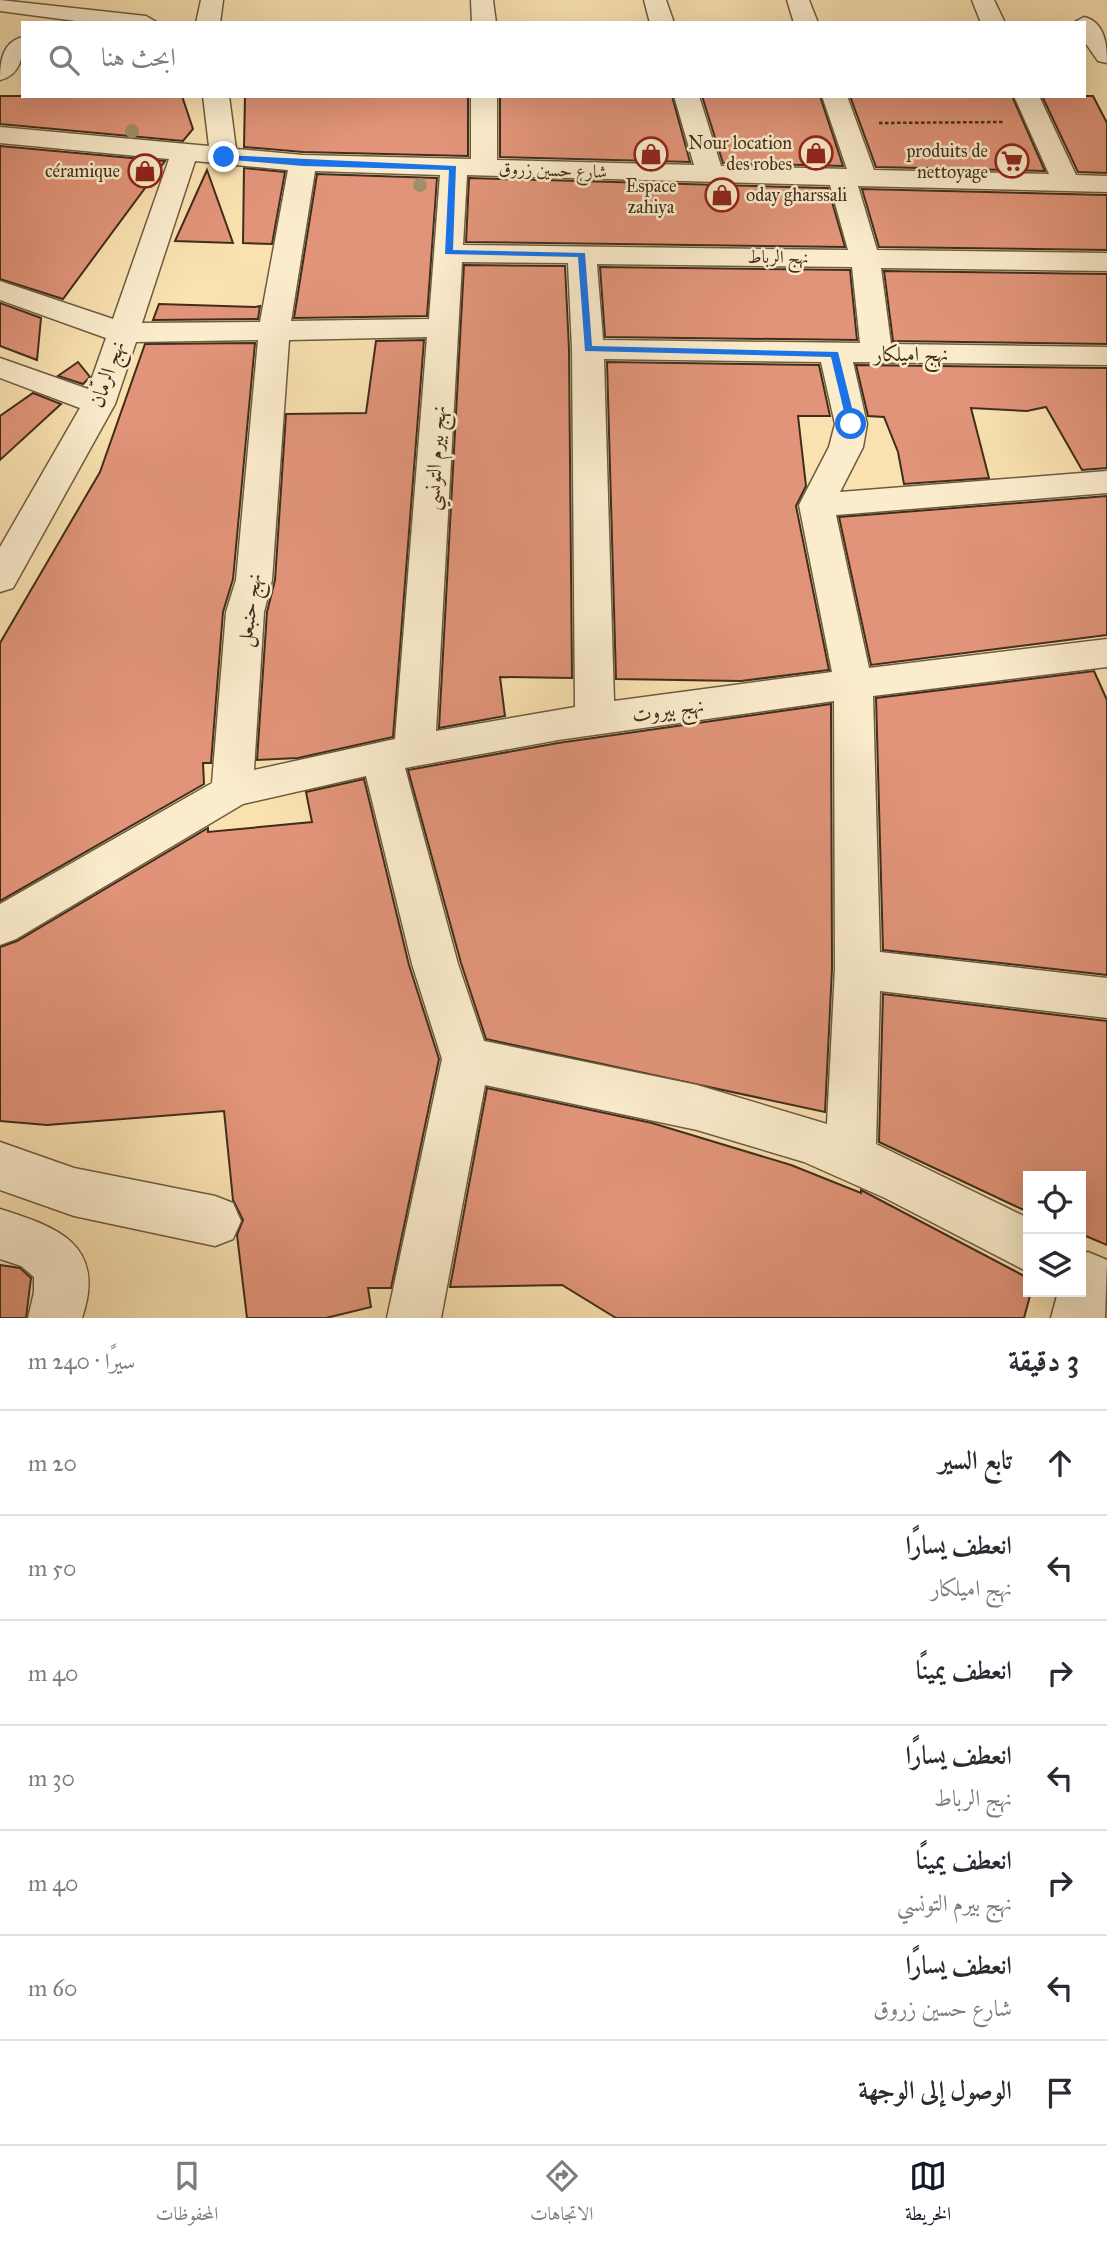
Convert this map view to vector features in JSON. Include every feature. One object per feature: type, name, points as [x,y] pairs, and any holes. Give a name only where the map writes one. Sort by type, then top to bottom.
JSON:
[{"type":"street","points":[[208,21],[212,0]]},
{"type":"street","points":[[482,0],[484,21]]},
{"type":"street","points":[[655,0],[661,21]]},
{"type":"street","points":[[798,0],[805,21]]},
{"type":"street","points":[[983,0],[992,21]]},
{"type":"street","points":[[1068,0],[1083,21]]},
{"type":"street","points":[[0,5],[44,17],[112,21]]},
{"type":"street","points":[[1086,26],[1107,56]]},
{"type":"street","points":[[0,73],[21,47]]},
{"type":"street","points":[[216,98],[224,157]]},
{"type":"street","name":"نهج بيرم التونسي","points":[[466,1059],[435,964],[398,751],[444,328],[448,253],[484,98]]},
{"type":"street","points":[[687,98],[712,176]]},
{"type":"street","points":[[835,98],[844,123],[877,354]]},
{"type":"street","points":[[1027,98],[1066,183]]},
{"type":"street","name":"شارع حسين زروق","points":[[0,135],[303,163],[712,176],[1107,184]]},
{"type":"street","name":"نهج الرمّان","points":[[0,579],[99,404],[184,154]]},
{"type":"street","name":"نهج حنبعل","points":[[232,791],[245,611],[254,580],[274,329],[303,163]]},
{"type":"street","name":"نهج الرباط","points":[[448,253],[1107,262]]},
{"type":"street","points":[[582,255],[588,349],[595,720]]},
{"type":"street","points":[[0,290],[122,333],[444,328]]},
{"type":"street","name":"نهج اميلكار","points":[[588,349],[1107,356]]},
{"type":"street","points":[[835,354],[851,424],[846,447],[816,505],[853,682],[858,969],[851,1156]]},
{"type":"street","points":[[0,367],[99,404]]},
{"type":"street","points":[[816,505],[1107,482]]},
{"type":"street","name":"نهج بيروت","points":[[232,791],[398,751],[595,720],[853,682],[1105,657]]},
{"type":"street","points":[[0,926],[232,791]]},
{"type":"street","points":[[858,969],[1107,998]]},
{"type":"street","points":[[414,1318],[466,1059],[685,1105],[773,1128],[851,1156],[1023,1243]]},
{"type":"street","points":[[0,1166],[74,1192],[215,1221]]},
{"type":"street","points":[[0,1234],[47,1252],[61,1275],[61,1303],[55,1318]]},
{"type":"path","points":[[844,123],[1038,122]]},
{"type":"building","points":[[0,96],[183,98],[193,129],[183,141],[0,124]]},
{"type":"building","points":[[1093,96],[1107,123],[1107,173],[1078,172],[1043,98]]},
{"type":"building","points":[[245,98],[468,98],[468,156],[303,152],[244,147]]},
{"type":"building","points":[[500,98],[673,98],[690,162],[500,157]]},
{"type":"building","points":[[703,98],[821,98],[843,166],[723,163]]},
{"type":"building","points":[[851,98],[1013,98],[1045,171],[876,167]]},
{"type":"building","points":[[0,146],[165,161],[63,299],[0,279]]},
{"type":"building","points":[[244,168],[285,172],[272,244],[243,243]]},
{"type":"building","points":[[207,170],[233,243],[175,241]]},
{"type":"building","points":[[317,174],[437,178],[427,316],[294,318]]},
{"type":"building","points":[[469,178],[828,188],[845,247],[466,242]]},
{"type":"building","points":[[862,189],[1107,195],[1107,250],[879,247]]},
{"type":"building","points":[[464,265],[565,266],[569,349],[572,678],[500,677],[505,716],[439,728]]},
{"type":"building","points":[[600,267],[850,270],[857,340],[605,337]]},
{"type":"building","points":[[884,271],[1107,274],[1107,344],[893,341]]},
{"type":"building","points":[[0,303],[41,318],[37,360],[0,346]]},
{"type":"building","points":[[159,304],[260,306],[258,319],[153,320]]},
{"type":"building","points":[[424,340],[393,737],[298,758],[257,760],[267,612],[275,580],[286,414],[366,413],[376,341]]},
{"type":"building","points":[[255,343],[233,579],[223,612],[211,763],[203,763],[204,784],[0,901],[0,643],[100,472],[145,344]]},
{"type":"building","points":[[78,362],[90,377],[83,384],[58,376]]},
{"type":"building","points":[[607,362],[819,365],[830,416],[798,416],[806,486],[796,506],[829,670],[741,681],[616,679]]},
{"type":"building","points":[[856,365],[1107,368],[1107,468],[1082,470],[1046,407],[1027,411],[971,408],[989,478],[904,484],[898,452],[884,417],[868,416]]},
{"type":"building","points":[[33,393],[61,404],[0,460],[0,416]]},
{"type":"building","points":[[1107,496],[1107,635],[871,665],[839,517]]},
{"type":"building","points":[[1094,671],[1107,700],[1107,975],[883,950],[876,698]]},
{"type":"building","points":[[831,704],[832,969],[825,1112],[486,1039],[461,963],[408,770],[558,743]]},
{"type":"building","points":[[364,779],[409,965],[439,1059],[391,1288],[368,1288],[371,1307],[326,1318],[247,1318],[237,1235],[243,1220],[233,1200],[224,1111],[47,1125],[0,1121],[0,947],[17,941],[208,828],[208,832],[312,822],[306,792]]},
{"type":"building","points":[[883,994],[1107,1021],[1107,1245],[1086,1236],[1086,1171],[1023,1171],[1023,1210],[879,1142]]},
{"type":"building","points":[[487,1088],[652,1123],[791,1165],[861,1193],[861,1190],[1023,1275],[1023,1297],[1030,1297],[1024,1318],[616,1318],[562,1285],[450,1287]]},
{"type":"building","points":[[0,1265],[20,1268],[31,1278],[26,1318],[0,1318]]},
{"type":"place","name":"Nour location des robes","points":[[816,153]]},
{"type":"place","name":"Espace zahiya","points":[[651,154]]},
{"type":"place","name":"produits de nettoyage","points":[[1012,161]]},
{"type":"place","name":"céramique","points":[[145,171]]},
{"type":"place","name":"oday gharssali","points":[[722,195]]},
{"type":"route","points":[[224,157],[303,163],[454,168],[448,253],[582,255],[588,349],[835,354],[851,424]]}]
